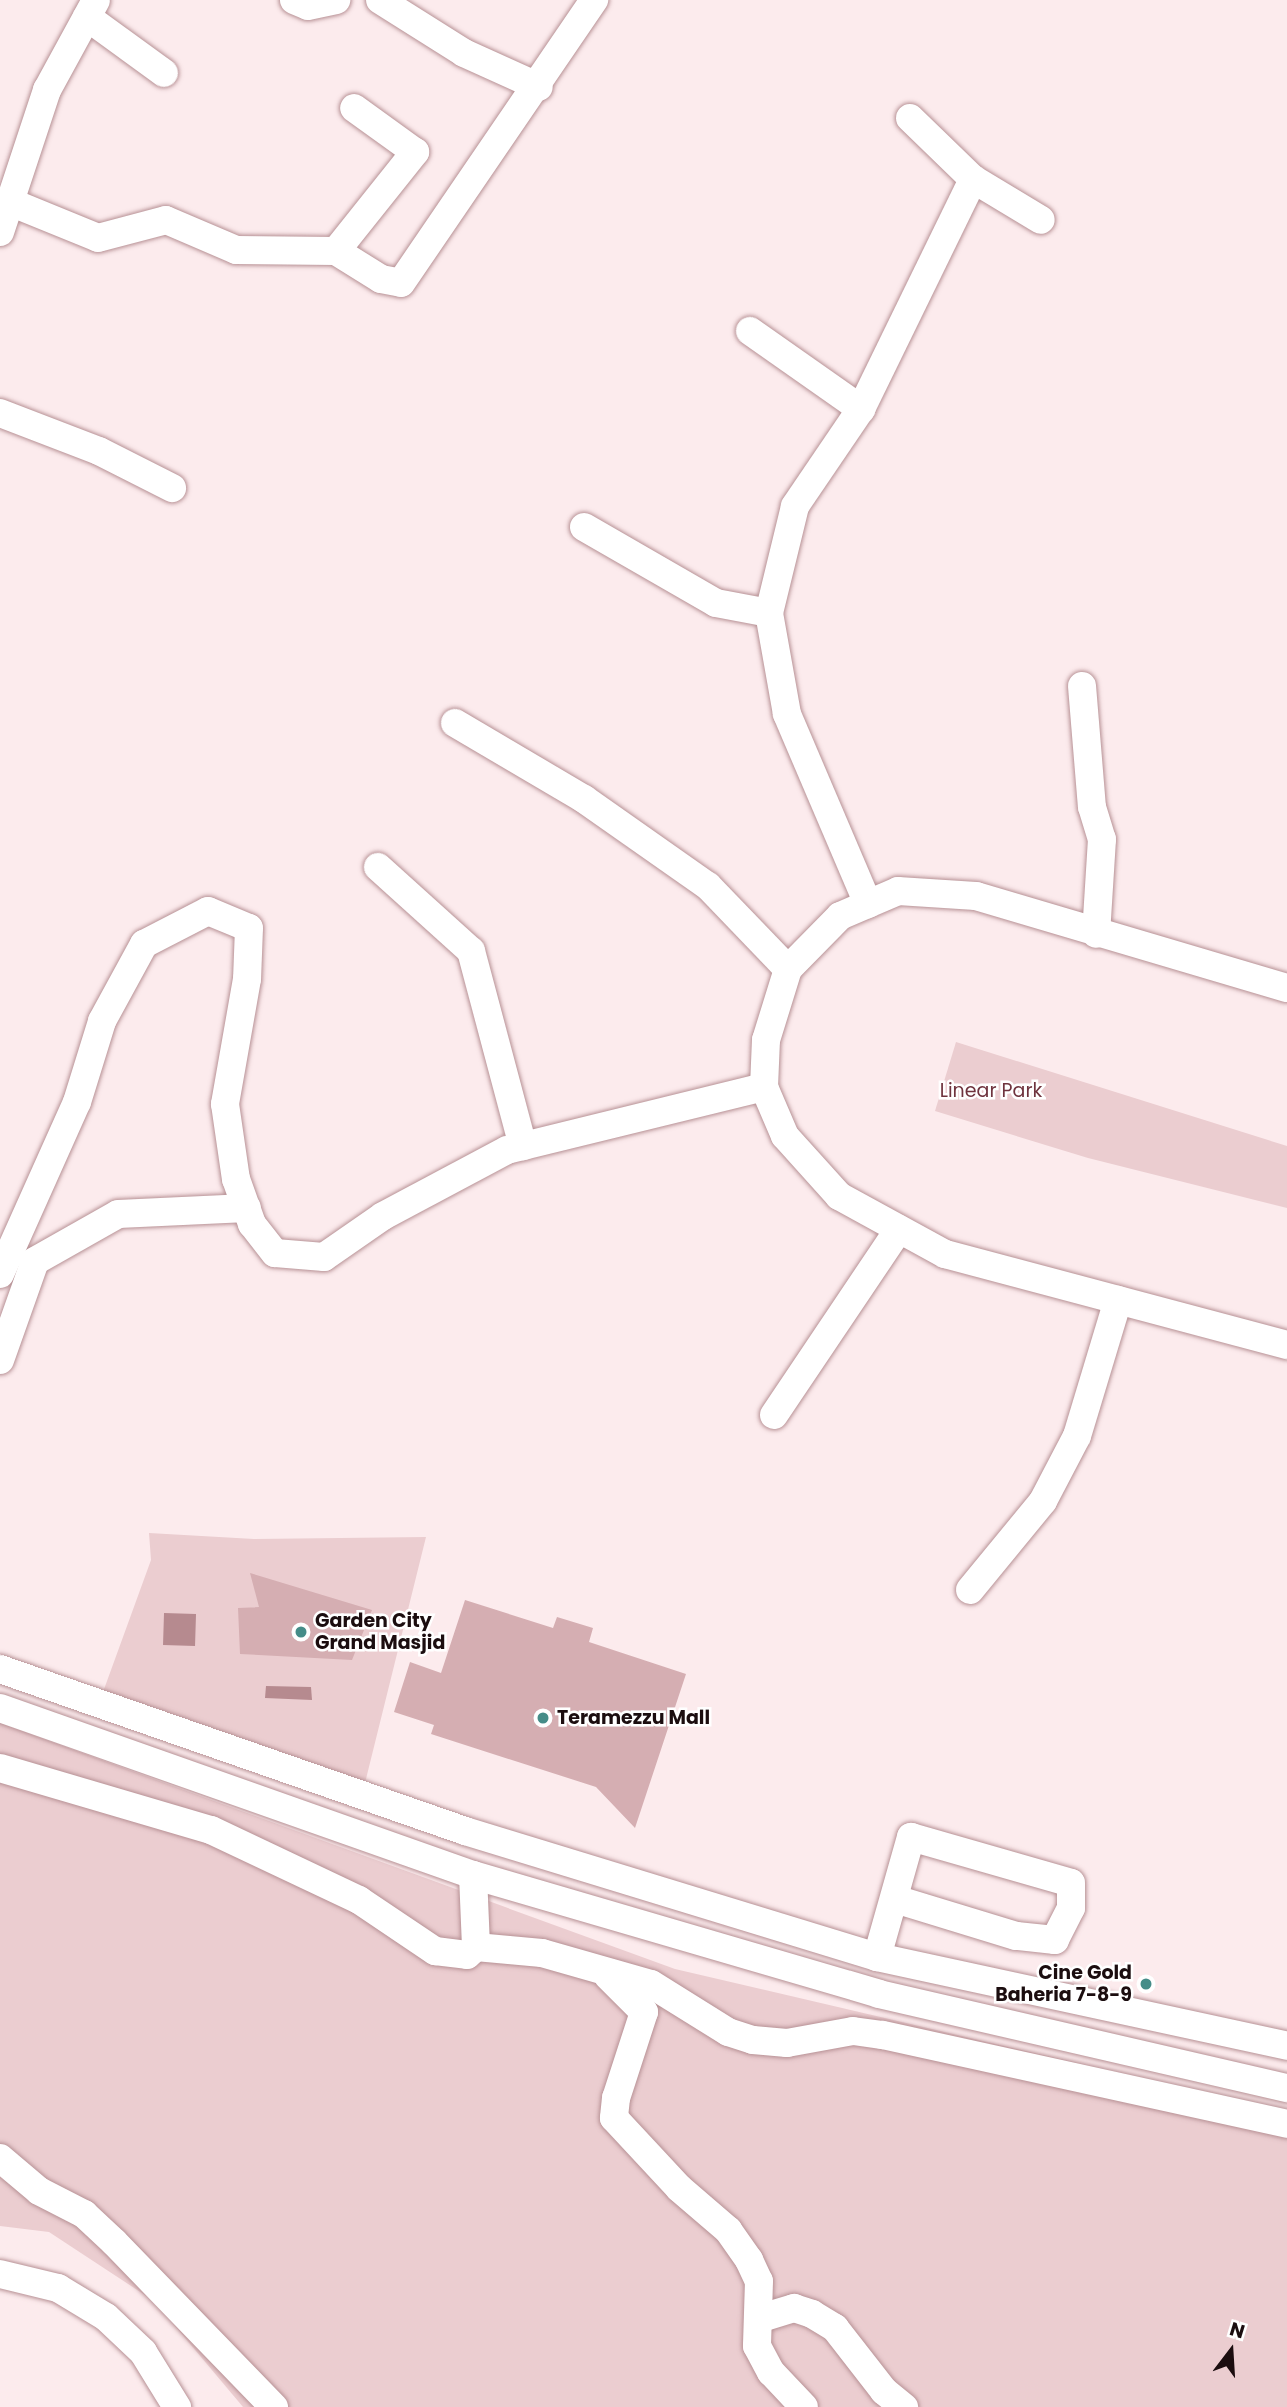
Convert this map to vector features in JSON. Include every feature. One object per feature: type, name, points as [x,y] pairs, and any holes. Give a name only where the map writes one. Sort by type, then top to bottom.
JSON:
[{"type":"street","points":[[294,0],[308,6],[336,0]]},
{"type":"street","points":[[380,0],[464,53],[539,87]]},
{"type":"street","points":[[10,202],[98,238],[166,220],[236,250],[336,251],[381,279],[401,283],[539,87],[594,0]]},
{"type":"street","points":[[0,232],[47,90],[91,8],[164,73]]},
{"type":"street","points":[[336,251],[415,152],[354,108]]},
{"type":"street","points":[[910,118],[973,179],[1041,220]]},
{"type":"street","points":[[868,904],[787,714],[769,613],[795,506],[861,409],[973,179]]},
{"type":"street","points":[[750,331],[861,409]]},
{"type":"street","points":[[0,413],[99,451],[172,488]]},
{"type":"street","points":[[584,527],[716,603],[769,613]]},
{"type":"street","points":[[1083,686],[1092,807],[1101,839],[1096,934]]},
{"type":"street","points":[[455,723],[584,799],[708,886],[788,969]]},
{"type":"street","points":[[378,867],[471,951],[523,1146]]},
{"type":"street","points":[[1287,988],[1096,934],[976,896],[898,891],[840,916],[788,969],[766,1040],[764,1087],[785,1136],[839,1196],[945,1254],[1287,1345]]},
{"type":"street","points":[[0,1274],[77,1102],[102,1021],[144,944],[208,911],[249,928],[247,979],[225,1104],[236,1179],[247,1208],[275,1252],[324,1258],[383,1216],[523,1146],[764,1087]]},
{"type":"street","points":[[0,1360],[35,1261],[118,1214],[247,1208]]},
{"type":"street","points":[[774,1415],[900,1230]]},
{"type":"street","points":[[970,1590],[1043,1501],[1077,1436],[1118,1300]]},
{"type":"street","points":[[0,1669],[465,1831],[877,1957],[1287,2046]]},
{"type":"street","points":[[0,1708],[473,1875],[879,1994],[1287,2088]]},
{"type":"street","points":[[0,1768],[211,1830],[359,1900],[435,1951],[460,1955],[476,1947],[541,1953],[677,1995],[720,2027],[752,2040],[787,2043],[853,2031],[883,2035],[1287,2124]]},
{"type":"street","points":[[877,1957],[911,1837],[1071,1883],[1071,1908],[1055,1940],[1016,1936],[895,1899]]},
{"type":"street","points":[[473,1875],[476,1947]]},
{"type":"street","points":[[604,1973],[643,2018],[720,2027]]},
{"type":"street","points":[[1014,2025],[1020,1989]]},
{"type":"street","points":[[643,2018],[616,2098],[614,2118],[679,2188],[728,2230],[749,2260],[759,2281],[757,2346],[771,2372],[803,2407]]},
{"type":"street","points":[[0,2158],[104,2233],[274,2407]]},
{"type":"street","points":[[0,2274],[58,2288],[106,2317],[143,2352],[177,2407]]},
{"type":"street","points":[[758,2319],[794,2308],[812,2314],[835,2328],[884,2391],[904,2407]]},
{"type":"green space","name":"Linear Park","points":[[956,1042],[1287,1146],[1287,1208],[1088,1158],[935,1111]]},
{"type":"green space","points":[[149,1533],[254,1539],[426,1537],[365,1783],[103,1692],[151,1560]]},
{"type":"green space","points":[[0,1723],[675,1969],[1287,2112],[1287,2407],[243,2407],[154,2301],[49,2232],[0,2226]]},
{"type":"shaded area","points":[[164,1613],[196,1614],[195,1646],[163,1645]]},
{"type":"shaded area","points":[[266,1686],[311,1687],[312,1700],[265,1698]]},
{"type":"building","name":"Garden City Grand Masjid","points":[[250,1573],[372,1610],[352,1660],[240,1654],[238,1608],[259,1607]]},
{"type":"building","name":"Teramezzu Mall","points":[[465,1600],[553,1628],[557,1617],[593,1628],[589,1642],[686,1674],[635,1828],[596,1787],[431,1734],[434,1725],[394,1712],[410,1662],[441,1673]]},
{"type":"place","name":"Garden City Grand Masjid","points":[[301,1632]]},
{"type":"place","name":"Teramezzu Mall","points":[[543,1718]]},
{"type":"place","name":"Cine Gold Baheria 7-8-9","points":[[1146,1984]]}]
